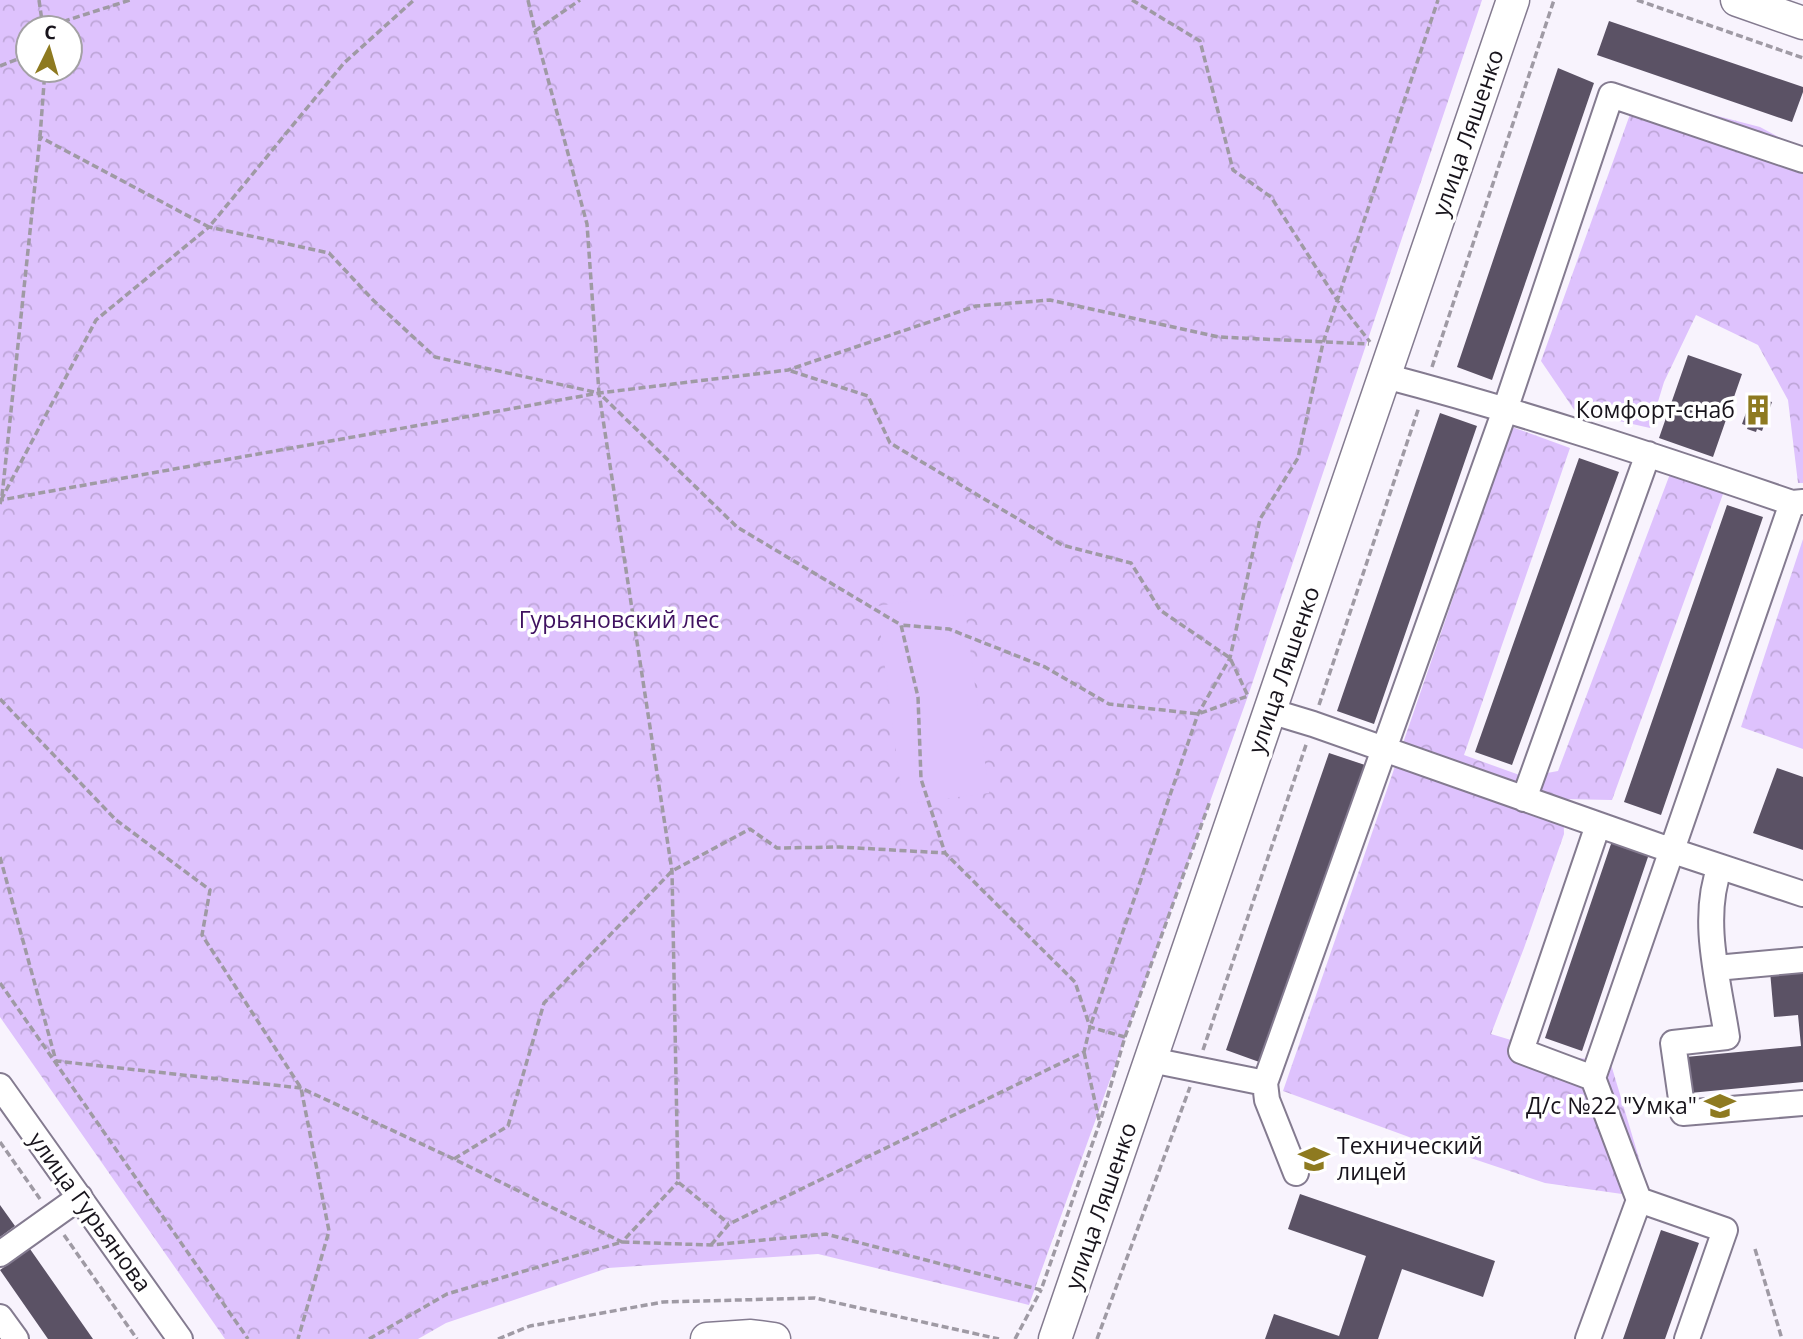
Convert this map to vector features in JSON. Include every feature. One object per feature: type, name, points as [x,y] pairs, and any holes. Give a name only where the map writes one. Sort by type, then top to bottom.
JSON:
[{"type":"main road","name":"улица Ляшенко","points":[[1055,1339],[1151,1060],[1259,704],[1385,376],[1513,0]]},
{"type":"main road","points":[[1737,0],[1803,23]]},
{"type":"main road","points":[[706,1339],[751,1336],[774,1339]]},
{"type":"street","points":[[1296,1173],[1267,1100],[1265,1083],[1505,410],[1611,95],[1803,160]]},
{"type":"street","points":[[1385,376],[1505,410],[1798,503],[1593,1078],[1639,1200],[1588,1339]]},
{"type":"street","points":[[1524,799],[1648,454]]},
{"type":"street","points":[[1259,704],[1598,825],[1803,894]]},
{"type":"street","points":[[1593,1078],[1521,1051],[1598,825]]},
{"type":"street","points":[[1720,867],[1714,882],[1710,928],[1727,1037],[1673,1043],[1683,1113],[1803,1103]]},
{"type":"street","points":[[1716,968],[1803,960]]},
{"type":"street","points":[[1151,1060],[1265,1083]]},
{"type":"street","name":"улица Гурьянова","points":[[0,1086],[180,1339]]},
{"type":"street","points":[[0,1254],[80,1197]]},
{"type":"street","points":[[1639,1200],[1725,1230],[1688,1339]]},
{"type":"street","points":[[0,1317],[16,1339]]},
{"type":"path","points":[[84,15],[130,0]]},
{"type":"path","points":[[0,502],[96,320],[209,227],[344,62],[414,0]]},
{"type":"path","points":[[528,0],[587,224],[599,393],[672,871],[678,1182],[622,1242]]},
{"type":"path","points":[[534,31],[580,0]]},
{"type":"path","points":[[1132,0],[1200,41],[1233,170],[1271,197],[1337,300],[1371,344]]},
{"type":"path","points":[[1100,1122],[1084,1052],[1090,1027],[1198,714],[1230,658],[1260,519],[1298,458],[1323,343],[1438,0]]},
{"type":"path","points":[[1097,1339],[1197,1069],[1554,0]]},
{"type":"path","points":[[1637,0],[1803,58]]},
{"type":"path","points":[[0,502],[44,84]]},
{"type":"path","points":[[40,137],[209,227],[329,253],[373,300],[435,357],[599,393],[737,527],[901,625],[949,629],[1045,667],[1109,704],[1198,714],[1259,704]]},
{"type":"path","points":[[0,502],[599,393],[788,370],[976,306],[1050,300],[1219,337],[1371,344]]},
{"type":"path","points":[[1371,344],[1375,331]]},
{"type":"path","points":[[788,370],[868,396],[890,443],[1062,545],[1131,564],[1160,610],[1230,658],[1259,704]]},
{"type":"path","points":[[901,625],[918,697],[921,779],[945,853],[1075,982],[1090,1027]]},
{"type":"path","points":[[1253,683],[1259,704]]},
{"type":"path","points":[[0,699],[116,820],[210,890],[202,935],[301,1088],[329,1231],[298,1339]]},
{"type":"path","points":[[1015,1339],[1041,1290],[1100,1122],[1125,1037],[1210,801]]},
{"type":"path","points":[[454,1159],[508,1126],[544,1003],[672,871],[750,829],[777,848],[840,847],[945,853]]},
{"type":"path","points":[[0,857],[55,1061]]},
{"type":"path","points":[[0,983],[248,1339]]},
{"type":"path","points":[[1090,1027],[1125,1037]]},
{"type":"path","points":[[711,1245],[729,1224],[1084,1052]]},
{"type":"path","points":[[55,1061],[301,1088],[454,1159],[622,1242]]},
{"type":"path","points":[[0,1142],[137,1339]]},
{"type":"path","points":[[678,1182],[729,1224]]},
{"type":"path","points":[[369,1339],[447,1294],[622,1242],[711,1245],[825,1234],[1041,1290]]},
{"type":"path","points":[[1755,1250],[1782,1339]]},
{"type":"green space","name":"Гурьяновский лес","points":[[0,0],[1482,0],[1248,696],[1029,1305],[818,1254],[608,1268],[446,1323],[418,1339],[225,1339],[0,1017]]},
{"type":"green space","points":[[1637,95],[1760,127],[1803,150],[1803,483],[1798,483],[1788,400],[1758,345],[1696,315],[1664,382],[1650,428],[1575,411],[1541,361]]},
{"type":"green space","points":[[1512,427],[1570,448],[1464,755],[1525,777],[1558,771],[1673,466],[1727,483],[1612,800],[1563,799],[1564,834],[1491,1034],[1567,1057],[1610,1061],[1641,1165],[1622,1194],[1545,1183],[1283,1091]]},
{"type":"green space","points":[[1803,539],[1803,749],[1741,727]]},
{"type":"green space","points":[[963,594],[989,793],[903,804],[877,606]]},
{"type":"building","points":[[1609,21],[1803,87],[1792,122],[1597,55]]},
{"type":"building","points":[[1558,68],[1594,83],[1492,380],[1457,367]]},
{"type":"building","points":[[1688,355],[1742,374],[1713,457],[1659,438]]},
{"type":"building","name":"Комфорт-снаб","points":[[1752,396],[1772,402],[1762,431],[1747,429],[1748,426],[1742,424]]},
{"type":"building","points":[[1440,413],[1477,426],[1374,724],[1337,711]]},
{"type":"building","points":[[1579,458],[1619,472],[1512,765],[1475,752]]},
{"type":"building","points":[[1727,505],[1763,517],[1661,815],[1624,802]]},
{"type":"building","points":[[1329,753],[1365,765],[1262,1063],[1226,1050]]},
{"type":"building","points":[[1777,768],[1803,777],[1803,850],[1753,833]]},
{"type":"building","points":[[1612,841],[1649,854],[1582,1051],[1545,1038]]},
{"type":"building","points":[[1803,968],[1803,1082],[1690,1093],[1686,1057],[1801,1046],[1798,1015],[1774,1017],[1770,971]]},
{"type":"building","points":[[1300,1194],[1495,1261],[1483,1297],[1402,1269],[1378,1339],[1265,1339],[1274,1314],[1339,1336],[1366,1256],[1288,1229]]},
{"type":"building","points":[[0,1205],[15,1226],[0,1237]]},
{"type":"building","points":[[1661,1230],[1699,1243],[1665,1339],[1623,1339]]},
{"type":"building","points":[[30,1249],[93,1339],[48,1339],[0,1270]]},
{"type":"place","name":"Комфорт-снаб","points":[[1758,410]]},
{"type":"place","name":"Д/с №22 \"Умка\"","points":[[1720,1106]]},
{"type":"place","name":"Технический лицей","points":[[1314,1159]]}]
